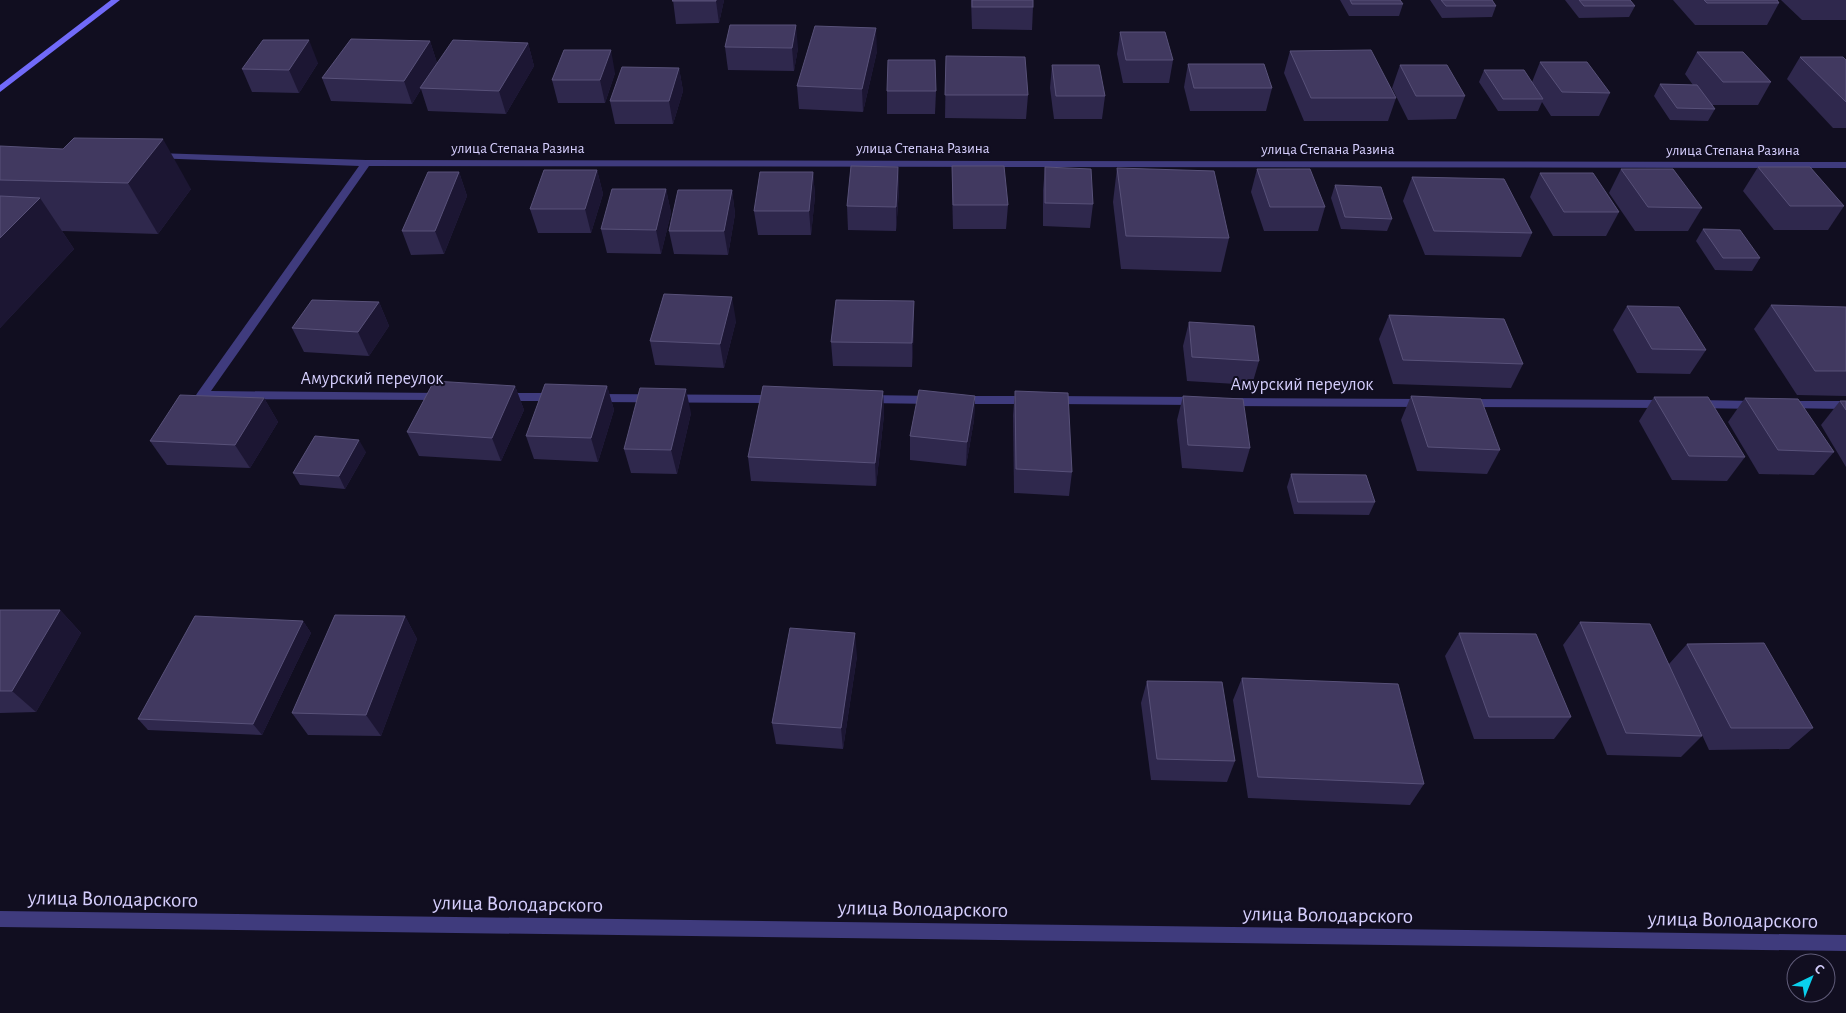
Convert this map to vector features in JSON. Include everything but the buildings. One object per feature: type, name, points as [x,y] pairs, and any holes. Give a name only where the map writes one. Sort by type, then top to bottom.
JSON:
[{"type":"main road","points":[[0,89],[116,0]]},
{"type":"street","name":"улица Степана Разина","points":[[148,156],[366,163],[1846,165]]},
{"type":"street","name":"Амурский переулок","points":[[366,163],[202,395],[451,397]]},
{"type":"street","points":[[491,397],[790,399]]},
{"type":"street","name":"Амурский переулок","points":[[860,399],[1438,403]]},
{"type":"street","points":[[1457,403],[1846,405]]},
{"type":"street","name":"улица Володарского","points":[[0,919],[1846,943]]}]
